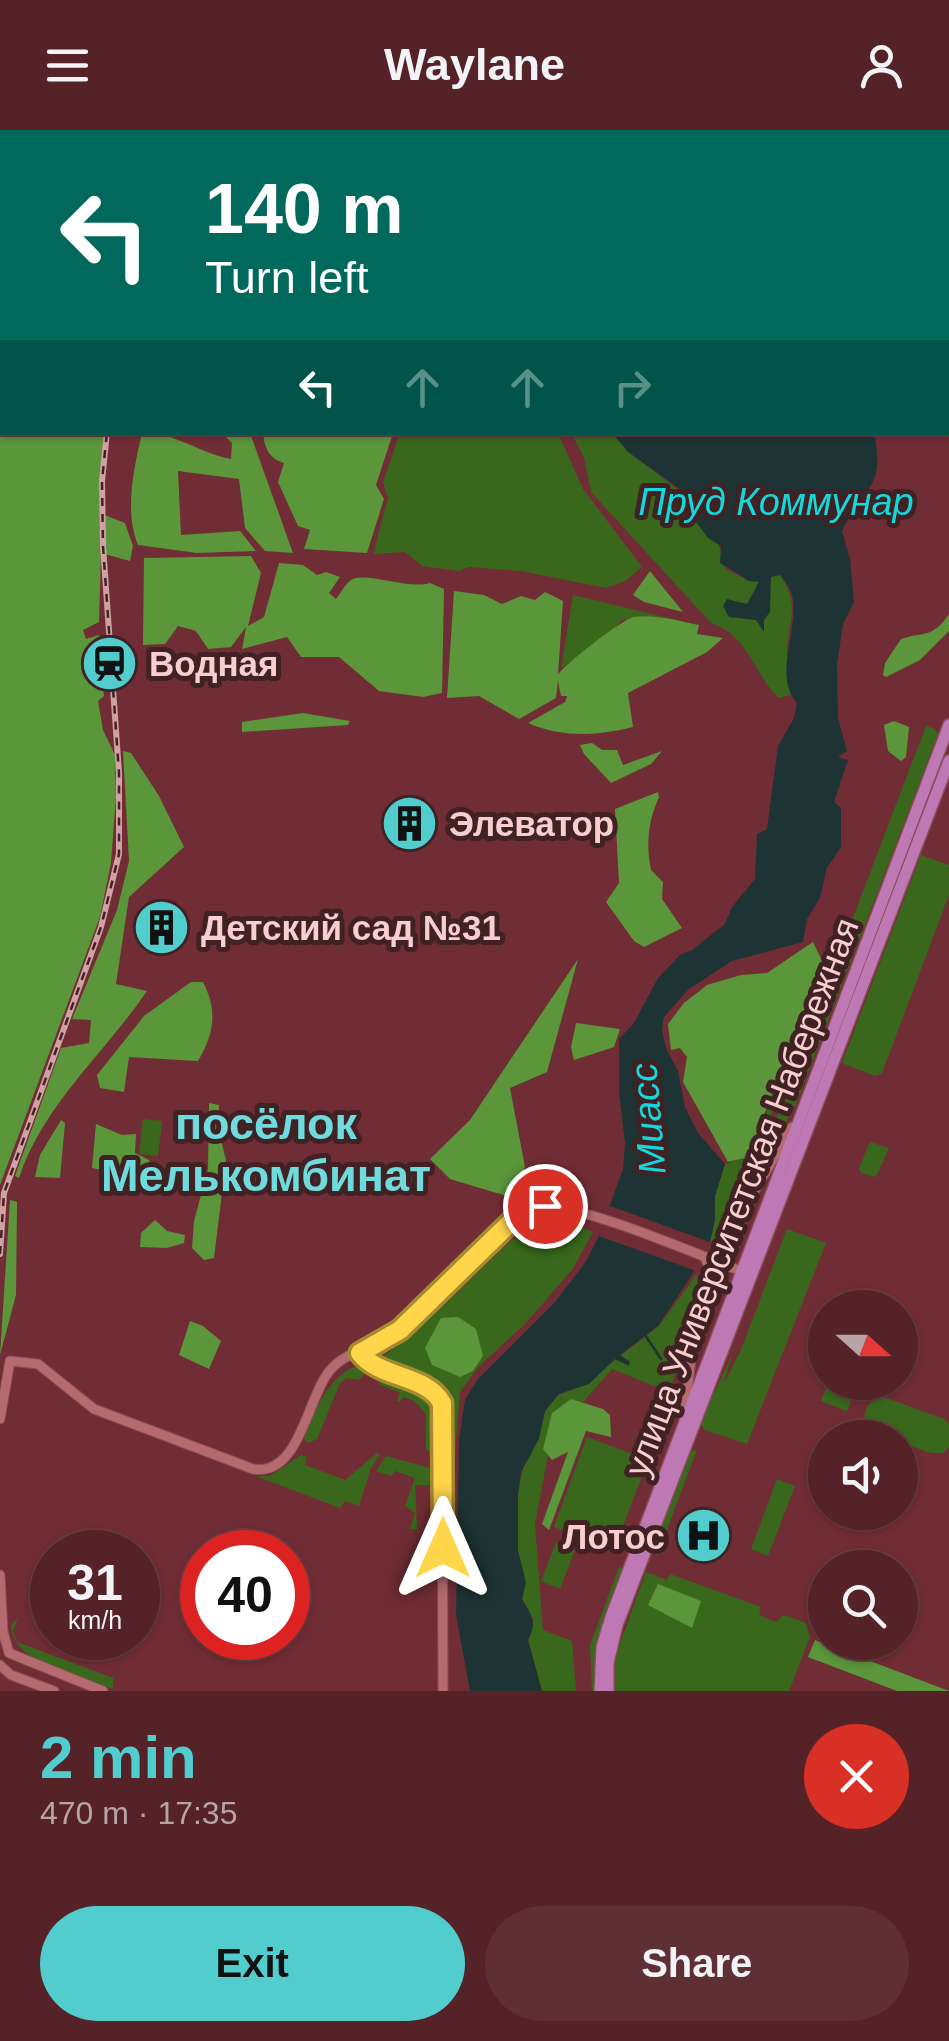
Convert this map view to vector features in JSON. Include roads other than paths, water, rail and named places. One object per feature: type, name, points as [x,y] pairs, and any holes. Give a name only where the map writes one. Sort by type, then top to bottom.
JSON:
[{"type":"main road","name":"улица Университетская Набережная","points":[[608,1691],[608,1663],[617,1625],[747,1273],[800,1116],[949,725]]},
{"type":"main road","name":"улица Университетская Набережная","points":[[600,1691],[600,1660],[606,1631],[682,1429],[949,761]]},
{"type":"street","points":[[705,1258],[722,1254],[728,1248],[752,1195],[800,1116]]},
{"type":"street","points":[[0,1418],[10,1361],[38,1364],[90,1407],[260,1470],[276,1466],[288,1454],[329,1371],[400,1330],[501,1230],[522,1214],[545,1206],[603,1220],[747,1273]]},
{"type":"street","points":[[682,1429],[691,1359],[716,1281],[705,1258]]},
{"type":"street","points":[[360,1353],[377,1368],[433,1391],[442,1403],[443,1691]]},
{"type":"street","points":[[0,1575],[5,1644],[10,1653],[102,1691]]},
{"type":"street","points":[[0,1665],[11,1675],[54,1691]]},
{"type":"water","points":[[614,435],[874,435],[875,476],[842,531],[850,559],[854,602],[843,624],[837,664],[838,718],[847,751],[838,757],[848,760],[834,802],[841,808],[841,847],[827,868],[820,898],[807,919],[803,942],[732,961],[689,989],[664,1017],[666,1048],[678,1071],[685,1107],[698,1133],[725,1164],[715,1196],[710,1242],[658,1326],[620,1355],[630,1362],[629,1366],[615,1359],[589,1384],[559,1394],[545,1411],[539,1439],[521,1472],[518,1496],[518,1550],[526,1583],[522,1599],[532,1619],[528,1640],[542,1691],[470,1691],[456,1615],[459,1439],[465,1400],[477,1380],[555,1302],[585,1263],[599,1236],[623,1169],[619,1039],[634,1023],[658,978],[681,954],[725,924],[732,907],[755,879],[757,834],[767,829],[778,746],[794,718],[797,703],[787,679],[793,608],[787,585],[780,575],[771,577],[770,612],[764,620],[764,632],[756,620],[729,617],[723,606],[727,599],[747,604],[759,582],[749,581],[720,563],[721,546],[708,538],[685,507],[688,495],[628,452]]},
{"type":"waterway","points":[[645,1335],[661,1359]]},
{"type":"railway","points":[[0,1254],[4,1193],[101,927],[119,854],[119,773],[103,546],[102,481],[107,435]]},
{"type":"place","name":"Водная","points":[[110,663]]},
{"type":"place","name":"Элеватор","points":[[410,823]]},
{"type":"place","name":"Детский сад №31","points":[[162,927]]},
{"type":"place","name":"Лотос","points":[[704,1536]]},
{"type":"district","name":"посёлок Мелькомбинат","points":[[266,1149]]},
{"type":"water label","name":"Пруд Коммунар","points":[[776,502]]},
{"type":"water label","name":"Миасс","points":[[648,1119]]}]
